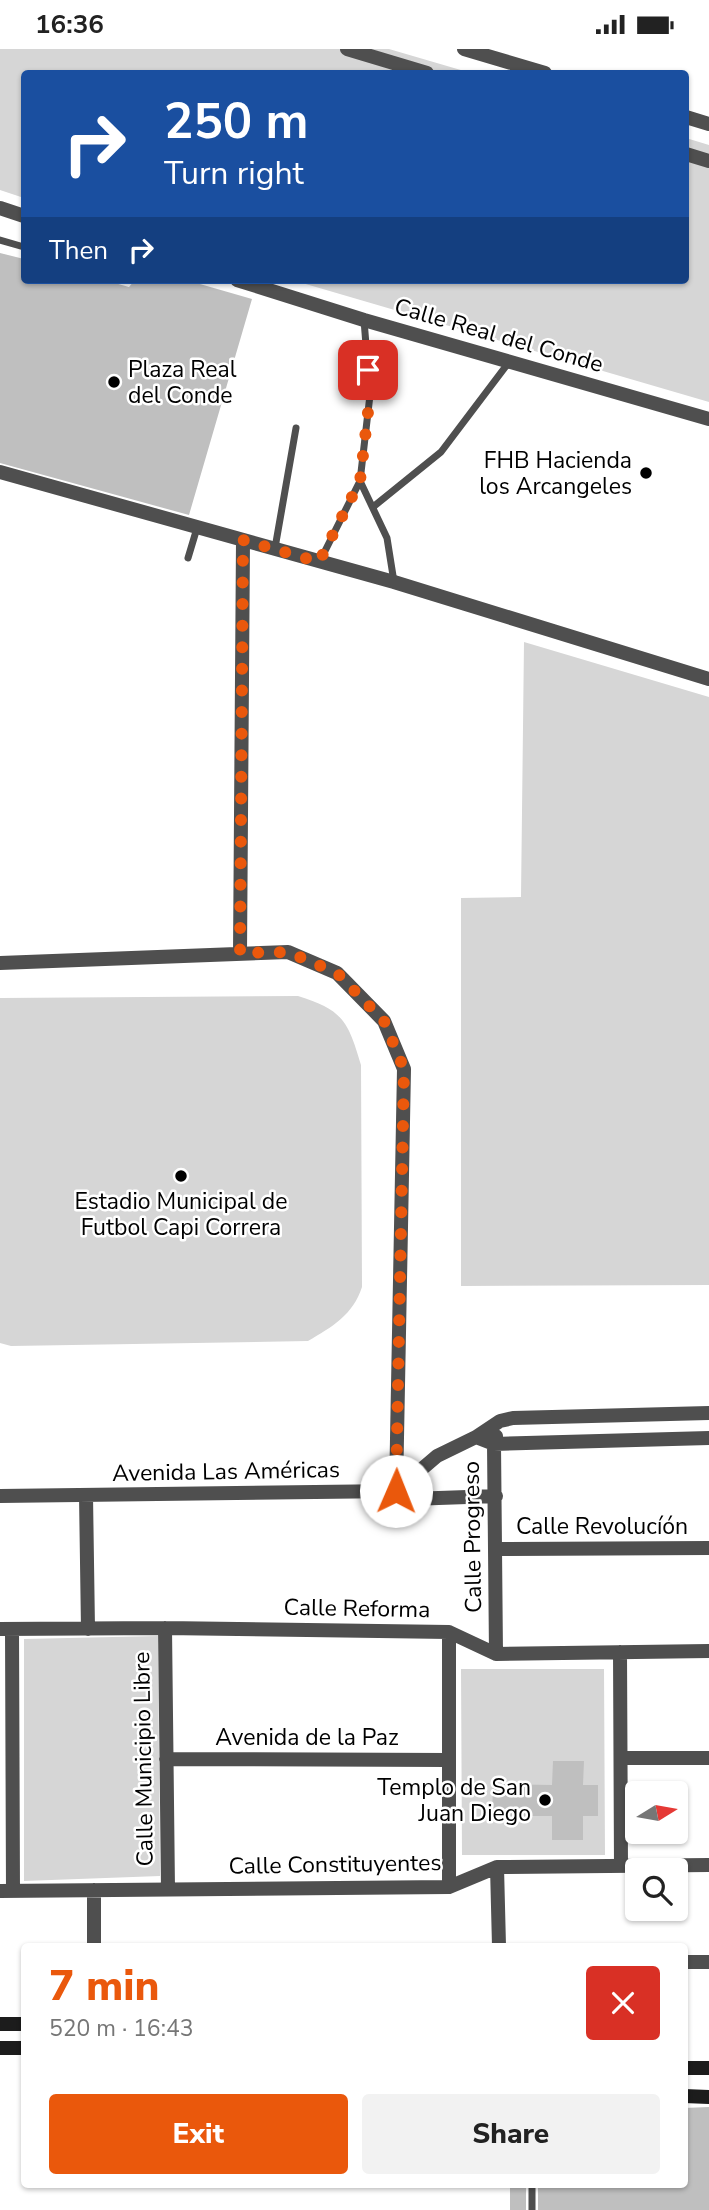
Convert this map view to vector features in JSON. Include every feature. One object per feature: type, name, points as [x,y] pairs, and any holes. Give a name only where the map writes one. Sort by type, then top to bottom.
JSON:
[{"type":"street","points":[[347,49],[417,70]]},
{"type":"street","points":[[464,49],[535,70]]},
{"type":"street","points":[[689,118],[709,124]]},
{"type":"street","points":[[689,155],[709,161]]},
{"type":"street","points":[[0,208],[21,215]]},
{"type":"street","name":"Calle Real del Conde","points":[[250,284],[364,320],[709,419]]},
{"type":"street","points":[[0,472],[275,548],[709,679]]},
{"type":"street","points":[[240,953],[243,540]]},
{"type":"street","points":[[0,963],[288,952],[337,973],[384,1021],[404,1069],[396,1491]]},
{"type":"street","points":[[396,1491],[436,1455],[476,1437],[500,1421],[513,1418],[706,1413],[708,1438],[494,1444],[476,1437]]},
{"type":"street","name":"Calle Progreso","points":[[496,1654],[494,1444],[500,1421]]},
{"type":"street","name":"Avenida Las Américas","points":[[0,1496],[396,1491],[410,1499],[495,1496]]},
{"type":"street","points":[[86,1495],[88,1629]]},
{"type":"street","name":"Calle Revolucíón","points":[[496,1549],[709,1548]]},
{"type":"street","name":"Calle Municipio Libre","points":[[164,1628],[167,1889]]},
{"type":"street","points":[[6,1629],[6,1891]]},
{"type":"street","name":"Calle Reforma","points":[[6,1629],[449,1632],[496,1654],[709,1651]]},
{"type":"street","name":"Calle Progreso","points":[[449,1632],[449,1887]]},
{"type":"street","points":[[620,1652],[621,1866]]},
{"type":"street","points":[[621,1758],[709,1758]]},
{"type":"street","name":"Avenida de la Paz","points":[[166,1759],[448,1760]]},
{"type":"street","name":"Calle Constituyentes","points":[[6,1891],[449,1887],[497,1867],[709,1865]]},
{"type":"street","points":[[497,1867],[499,1943]]},
{"type":"street","points":[[94,1890],[94,1943]]},
{"type":"street","points":[[688,1962],[709,1962]]},
{"type":"street","points":[[0,2024],[21,2024]]},
{"type":"street","points":[[0,2048],[21,2048]]},
{"type":"street","points":[[688,2068],[709,2068]]},
{"type":"street","points":[[688,2096],[709,2097]]},
{"type":"lane","points":[[0,240],[21,246]]},
{"type":"lane","points":[[319,562],[360,481],[370,395],[364,320]]},
{"type":"lane","points":[[373,507],[441,452],[509,362]]},
{"type":"lane","points":[[275,548],[296,428]]},
{"type":"lane","points":[[360,481],[387,538],[394,583]]},
{"type":"lane","points":[[187,558],[198,527]]},
{"type":"lane","points":[[532,2188],[532,2210]]},
{"type":"shaded area","points":[[0,49],[389,49],[461,70],[21,70],[21,197],[0,190]]},
{"type":"shaded area","points":[[689,139],[709,145],[709,402],[306,284],[689,284]]},
{"type":"shaded area","points":[[524,642],[709,697],[709,1285],[461,1286],[461,898],[521,897]]},
{"type":"shaded area","name":"Estadio Municipal de Futbol Capi Correra","points":[[298,996],[325,1007],[341,1019],[352,1038],[361,1065],[362,1287],[347,1313],[308,1341],[11,1346],[0,1343],[0,998]]},
{"type":"shaded area","points":[[158,1636],[160,1876],[24,1881],[24,1639]]},
{"type":"shaded area","points":[[461,1669],[604,1669],[605,1855],[462,1855]]},
{"type":"building","name":"Plaza Real del Conde","points":[[0,253],[21,258],[21,284],[118,284],[129,287],[132,284],[200,284],[252,299],[189,515],[0,463]]},
{"type":"building","name":"Templo de San Juan Diego","points":[[553,1761],[584,1761],[583,1785],[598,1785],[598,1816],[583,1816],[583,1840],[552,1840],[552,1816],[492,1816],[493,1784],[552,1785]]},
{"type":"building","points":[[709,2107],[709,2210],[538,2210],[538,2188],[688,2188],[688,2108]]},
{"type":"building","points":[[510,2188],[526,2188],[526,2210],[510,2210]]},
{"type":"place","name":"Plaza Real del Conde","points":[[114,382]]},
{"type":"place","name":"FHB Hacienda los Arcangeles","points":[[646,473]]},
{"type":"place","name":"Estadio Municipal de Futbol Capi Correra","points":[[181,1176]]},
{"type":"place","name":"Templo de San Juan Diego","points":[[545,1800]]},
{"type":"route","points":[[368,370],[370,395],[360,481],[319,562],[243,540],[240,953],[288,952],[337,973],[384,1021],[404,1069],[396,1491]]}]
